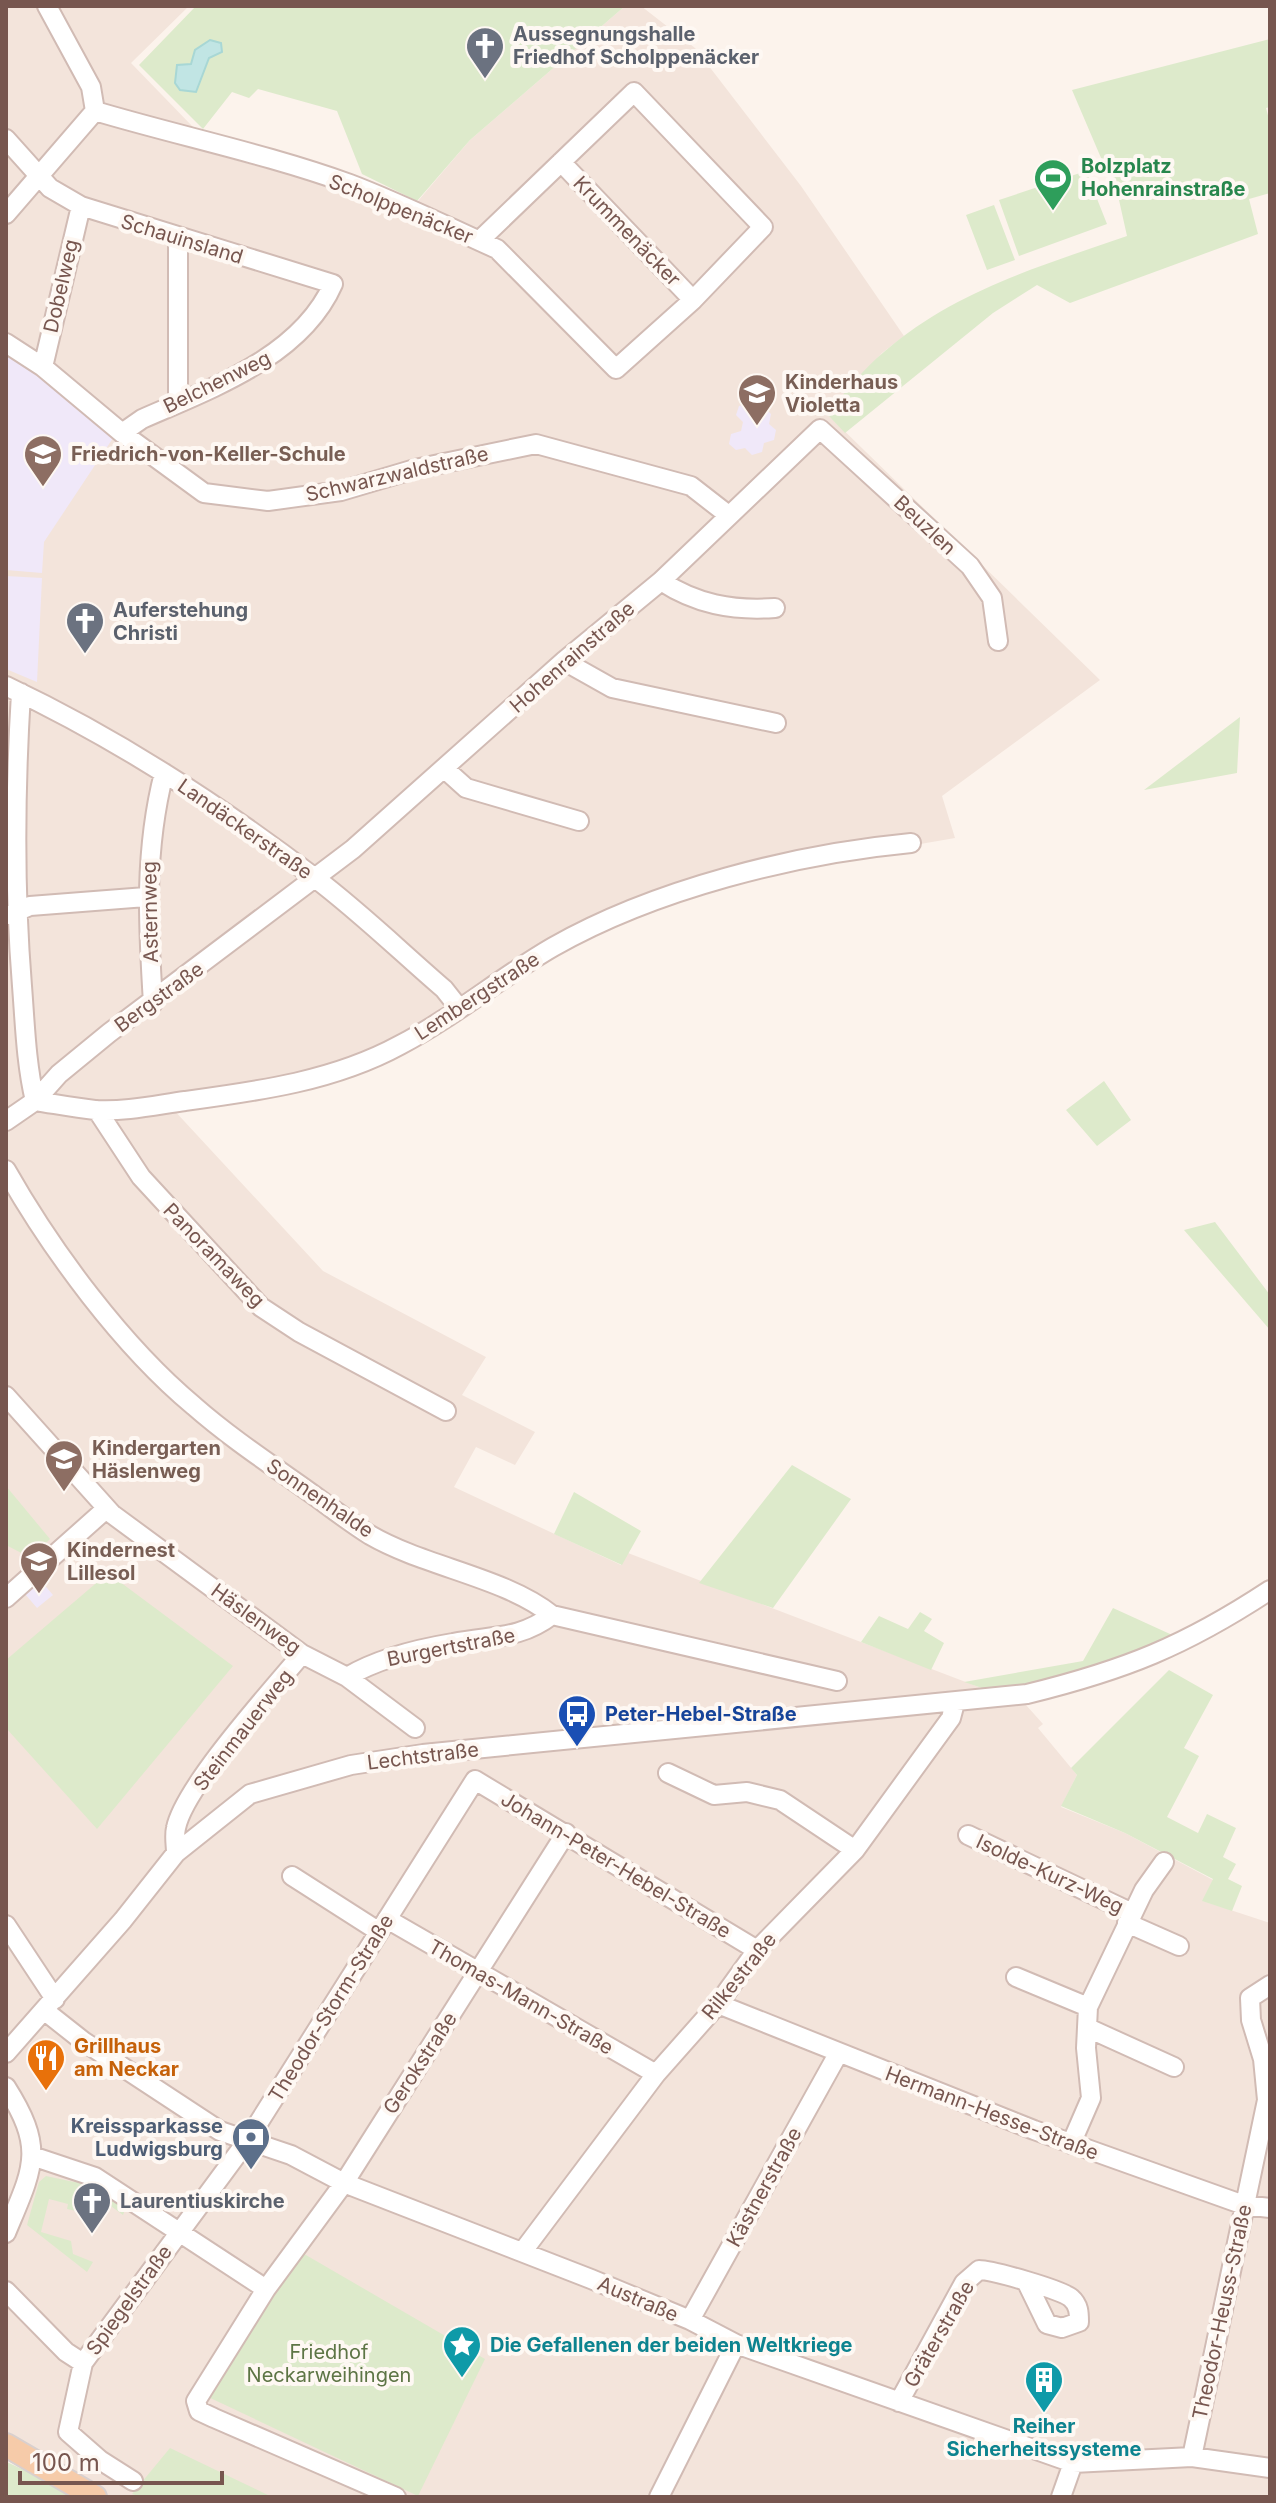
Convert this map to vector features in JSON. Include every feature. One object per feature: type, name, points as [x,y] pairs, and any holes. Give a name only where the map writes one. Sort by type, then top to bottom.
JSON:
[{"type":"main road","points":[[6,2445],[95,2497]]},
{"type":"street","points":[[6,214],[95,111],[91,87],[47,6]]},
{"type":"street","points":[[479,241],[634,92],[763,227],[693,300]]},
{"type":"street","name":"Scholppenäcker","points":[[95,111],[347,183],[497,249],[616,369],[693,300]]},
{"type":"street","name":"Schauinsland","points":[[6,139],[50,188],[81,206],[333,284]]},
{"type":"street","name":"Krummenäcker","points":[[561,162],[693,300]]},
{"type":"street","name":"Dobelweg","points":[[43,367],[81,206]]},
{"type":"street","points":[[178,238],[178,403]]},
{"type":"street","name":"Belchenweg","points":[[122,433],[142,419],[278,352],[326,301],[333,284]]},
{"type":"street","name":"Schwarzwaldstraße","points":[[6,343],[43,367],[122,433],[204,493],[268,501],[341,491],[415,469],[536,444],[691,486],[727,514]]},
{"type":"street","name":"Hohenrainstraße","points":[[317,879],[446,770],[564,661],[661,581],[727,514],[820,429]]},
{"type":"street","name":"Beuzlen","points":[[820,429],[970,566],[992,598],[998,641]]},
{"type":"street","points":[[661,581],[688,599],[748,610],[775,608]]},
{"type":"street","points":[[564,661],[612,688],[776,723]]},
{"type":"street","points":[[13,690],[11,914],[29,1074],[35,1101]]},
{"type":"street","name":"Landäckerstraße","points":[[13,690],[63,712],[186,785],[317,879],[444,989],[459,1008]]},
{"type":"street","points":[[446,770],[466,788],[579,821]]},
{"type":"street","name":"Asternweg","points":[[153,1003],[146,897],[150,844],[164,773]]},
{"type":"street","name":"Lembergstraße","points":[[35,1101],[97,1110],[259,1092],[346,1070],[402,1044],[553,947],[621,916],[753,869],[820,854],[911,843]]},
{"type":"street","name":"Bergstraße","points":[[6,1121],[35,1101],[59,1074],[317,879]]},
{"type":"street","points":[[11,914],[30,906],[146,897]]},
{"type":"street","name":"Panoramaweg","points":[[97,1110],[141,1177],[261,1307],[311,1339],[446,1411]]},
{"type":"street","name":"Sonnenhalde","points":[[6,1170],[77,1278],[156,1370],[193,1406],[371,1535],[459,1574],[532,1599],[552,1615],[837,1681]]},
{"type":"street","name":"Häslenweg","points":[[6,1396],[106,1509],[302,1654],[347,1677],[415,1728]]},
{"type":"street","points":[[6,1598],[106,1509]]},
{"type":"street","name":"Lechtstraße","points":[[6,2053],[50,2005],[176,1853],[250,1794],[351,1765],[423,1754],[1027,1694],[1130,1666],[1186,1641],[1270,1590]]},
{"type":"street","name":"Burgertstraße","points":[[347,1677],[369,1664],[452,1643],[530,1631],[552,1615]]},
{"type":"street","name":"Steinmauerweg","points":[[176,1853],[176,1829],[184,1808],[258,1707],[302,1654]]},
{"type":"street","name":"Rilkestraße","points":[[523,2251],[656,2074],[718,2004],[757,1950],[855,1850],[951,1718],[955,1703]]},
{"type":"street","points":[[668,1773],[714,1795],[747,1792],[780,1800],[855,1850]]},
{"type":"street","name":"Johann-Peter-Hebel-Straße","points":[[475,1780],[757,1950]]},
{"type":"street","name":"Theodor-Storm-Straße","points":[[180,2231],[247,2141],[475,1780]]},
{"type":"street","name":"Gerokstraße","points":[[396,2497],[214,2418],[197,2407],[199,2395],[266,2289],[344,2183],[566,1833]]},
{"type":"street","name":"Isolde-Kurz-Weg","points":[[968,1835],[1179,1946]]},
{"type":"street","points":[[1071,2144],[1091,2098],[1088,2007],[1130,1918],[1164,1862]]},
{"type":"street","name":"Thomas-Mann-Straße","points":[[292,1876],[656,2074]]},
{"type":"street","points":[[6,1925],[50,2005]]},
{"type":"street","points":[[1016,1977],[1088,2007]]},
{"type":"street","name":"Theodor-Heuss-Straße","points":[[1192,2457],[1244,2205],[1259,2150],[1267,2100],[1263,2059],[1251,2020],[1250,1998],[1268,1985]]},
{"type":"street","name":"Hermann-Hesse-Straße","points":[[718,2004],[1071,2144],[1244,2205],[1270,2208]]},
{"type":"street","name":"Austraße","points":[[50,2005],[183,2108],[220,2131],[291,2155],[344,2183],[523,2251],[690,2320],[736,2344],[1073,2463],[1192,2457],[1270,2468]]},
{"type":"street","points":[[1088,2028],[1174,2067]]},
{"type":"street","name":"Kästnerstraße","points":[[690,2320],[838,2054]]},
{"type":"street","points":[[6,2087],[30,2128],[32,2156],[6,2233]]},
{"type":"street","points":[[32,2156],[95,2177],[266,2289]]},
{"type":"street","name":"Spiegelstraße","points":[[133,2481],[68,2432],[83,2363],[180,2231]]},
{"type":"street","name":"Gräterstraße","points":[[899,2402],[964,2283],[979,2270],[994,2270],[1027,2283]]},
{"type":"street","points":[[6,2291],[66,2352],[83,2363]]},
{"type":"street","points":[[659,2497],[736,2344]]},
{"type":"street","points":[[1061,2497],[1073,2463]]},
{"type":"shaded area","points":[[6,6],[189,6],[131,63],[193,127],[206,152],[349,191],[406,215],[470,140],[625,6],[641,6],[695,48],[801,186],[904,336],[882,353],[827,414],[1100,680],[942,796],[955,838],[754,873],[623,919],[554,951],[405,1047],[172,1108],[323,1271],[486,1357],[462,1395],[535,1432],[515,1465],[476,1447],[454,1487],[621,1565],[628,1553],[1026,1705],[1043,1724],[1038,1728],[1077,1775],[1061,1807],[1125,1833],[1213,1880],[1203,1901],[1270,1923],[1270,2497],[95,2497],[6,2445]]},
{"type":"shaded area","name":"Friedrich-von-Keller-Schule","points":[[6,350],[115,435],[44,542],[42,573],[6,570]]},
{"type":"shaded area","name":"Kinderhaus Violetta","points":[[748,403],[755,410],[764,407],[771,414],[769,424],[776,430],[774,440],[764,443],[762,452],[752,455],[745,448],[736,450],[729,444],[731,434],[741,431],[743,422],[736,415],[739,406]]},
{"type":"shaded area","points":[[6,576],[42,578],[37,682],[6,669]]},
{"type":"shaded area","name":"Kindernest Lillesol","points":[[41,1581],[53,1595],[37,1608],[25,1594]]},
{"type":"green space","points":[[196,6],[625,6],[470,140],[417,201],[362,174],[337,111],[258,89],[249,98],[232,92],[203,129],[139,65]]},
{"type":"green space","points":[[1270,39],[1270,107],[1266,108],[1270,123],[1270,193],[1249,199],[1258,234],[1070,303],[1037,285],[993,313],[845,433],[827,414],[877,358],[941,312],[1000,282],[1127,236],[1119,200],[1072,90]]},
{"type":"green space","name":"Bolzplatz Hohenrainstraße","points":[[1086,171],[1107,224],[1019,256],[999,200]]},
{"type":"green space","points":[[994,205],[1015,260],[987,270],[966,215]]},
{"type":"green space","points":[[1240,717],[1237,773],[1144,790]]},
{"type":"green space","points":[[1104,1081],[1131,1120],[1097,1146],[1066,1110]]},
{"type":"green space","points":[[1215,1222],[1270,1295],[1270,1330],[1184,1230]]},
{"type":"green space","points":[[792,1465],[851,1499],[773,1608],[699,1583]]},
{"type":"green space","points":[[6,1486],[50,1539],[31,1558],[6,1545]]},
{"type":"green space","points":[[574,1492],[641,1531],[622,1565],[554,1534]]},
{"type":"green space","points":[[108,1573],[233,1666],[97,1829],[6,1728],[6,1660]]},
{"type":"green space","points":[[1113,1608],[1181,1639],[1130,1661],[997,1693],[964,1682],[1083,1661]]},
{"type":"green space","points":[[920,1612],[932,1619],[924,1631],[944,1643],[931,1670],[861,1642],[879,1616],[908,1629]]},
{"type":"green space","points":[[1169,1670],[1213,1695],[1184,1748],[1199,1756],[1167,1817],[1198,1833],[1207,1814],[1236,1828],[1223,1857],[1236,1864],[1228,1879],[1242,1886],[1232,1911],[1202,1901],[1213,1879],[1125,1833],[1061,1806],[1077,1775],[1071,1768]]},
{"type":"green space","points":[[46,2176],[74,2182],[78,2178],[115,2195],[126,2207],[123,2215],[104,2201],[99,2216],[67,2209],[68,2204],[49,2199],[41,2232],[71,2241],[73,2254],[93,2262],[87,2272],[27,2225],[39,2182]]},
{"type":"green space","name":"Friedhof Neckarweihingen","points":[[299,2251],[485,2359],[418,2496],[206,2396]]},
{"type":"green space","points":[[170,2448],[272,2497],[142,2497],[132,2494]]},
{"type":"green space","points":[[7,2462],[81,2497],[6,2497]]},
{"type":"water","points":[[210,40],[221,43],[222,52],[209,58],[196,92],[180,90],[175,83],[177,65],[191,64],[195,50]]},
{"type":"place","name":"Aussegnungshalle Friedhof Scholppenäcker","points":[[485,80]]},
{"type":"place","name":"Bolzplatz Hohenrainstraße","points":[[1053,212]]},
{"type":"place","name":"Kinderhaus Violetta","points":[[757,427]]},
{"type":"place","name":"Friedrich-von-Keller-Schule","points":[[43,488]]},
{"type":"place","name":"Auferstehung Christi","points":[[85,655]]},
{"type":"place","name":"Kindergarten Häslenweg","points":[[64,1493]]},
{"type":"place","name":"Kindernest Lillesol","points":[[39,1595]]},
{"type":"place","name":"Peter-Hebel-Straße","points":[[577,1748]]},
{"type":"place","name":"Grillhaus am Neckar","points":[[46,2092]]},
{"type":"place","name":"Kreissparkasse Ludwigsburg","points":[[251,2171]]},
{"type":"place","name":"Laurentiuskirche","points":[[92,2235]]},
{"type":"place","name":"Die Gefallenen der beiden Weltkriege","points":[[462,2379]]},
{"type":"place","name":"Reiher Sicherheitssysteme","points":[[1044,2414]]}]
